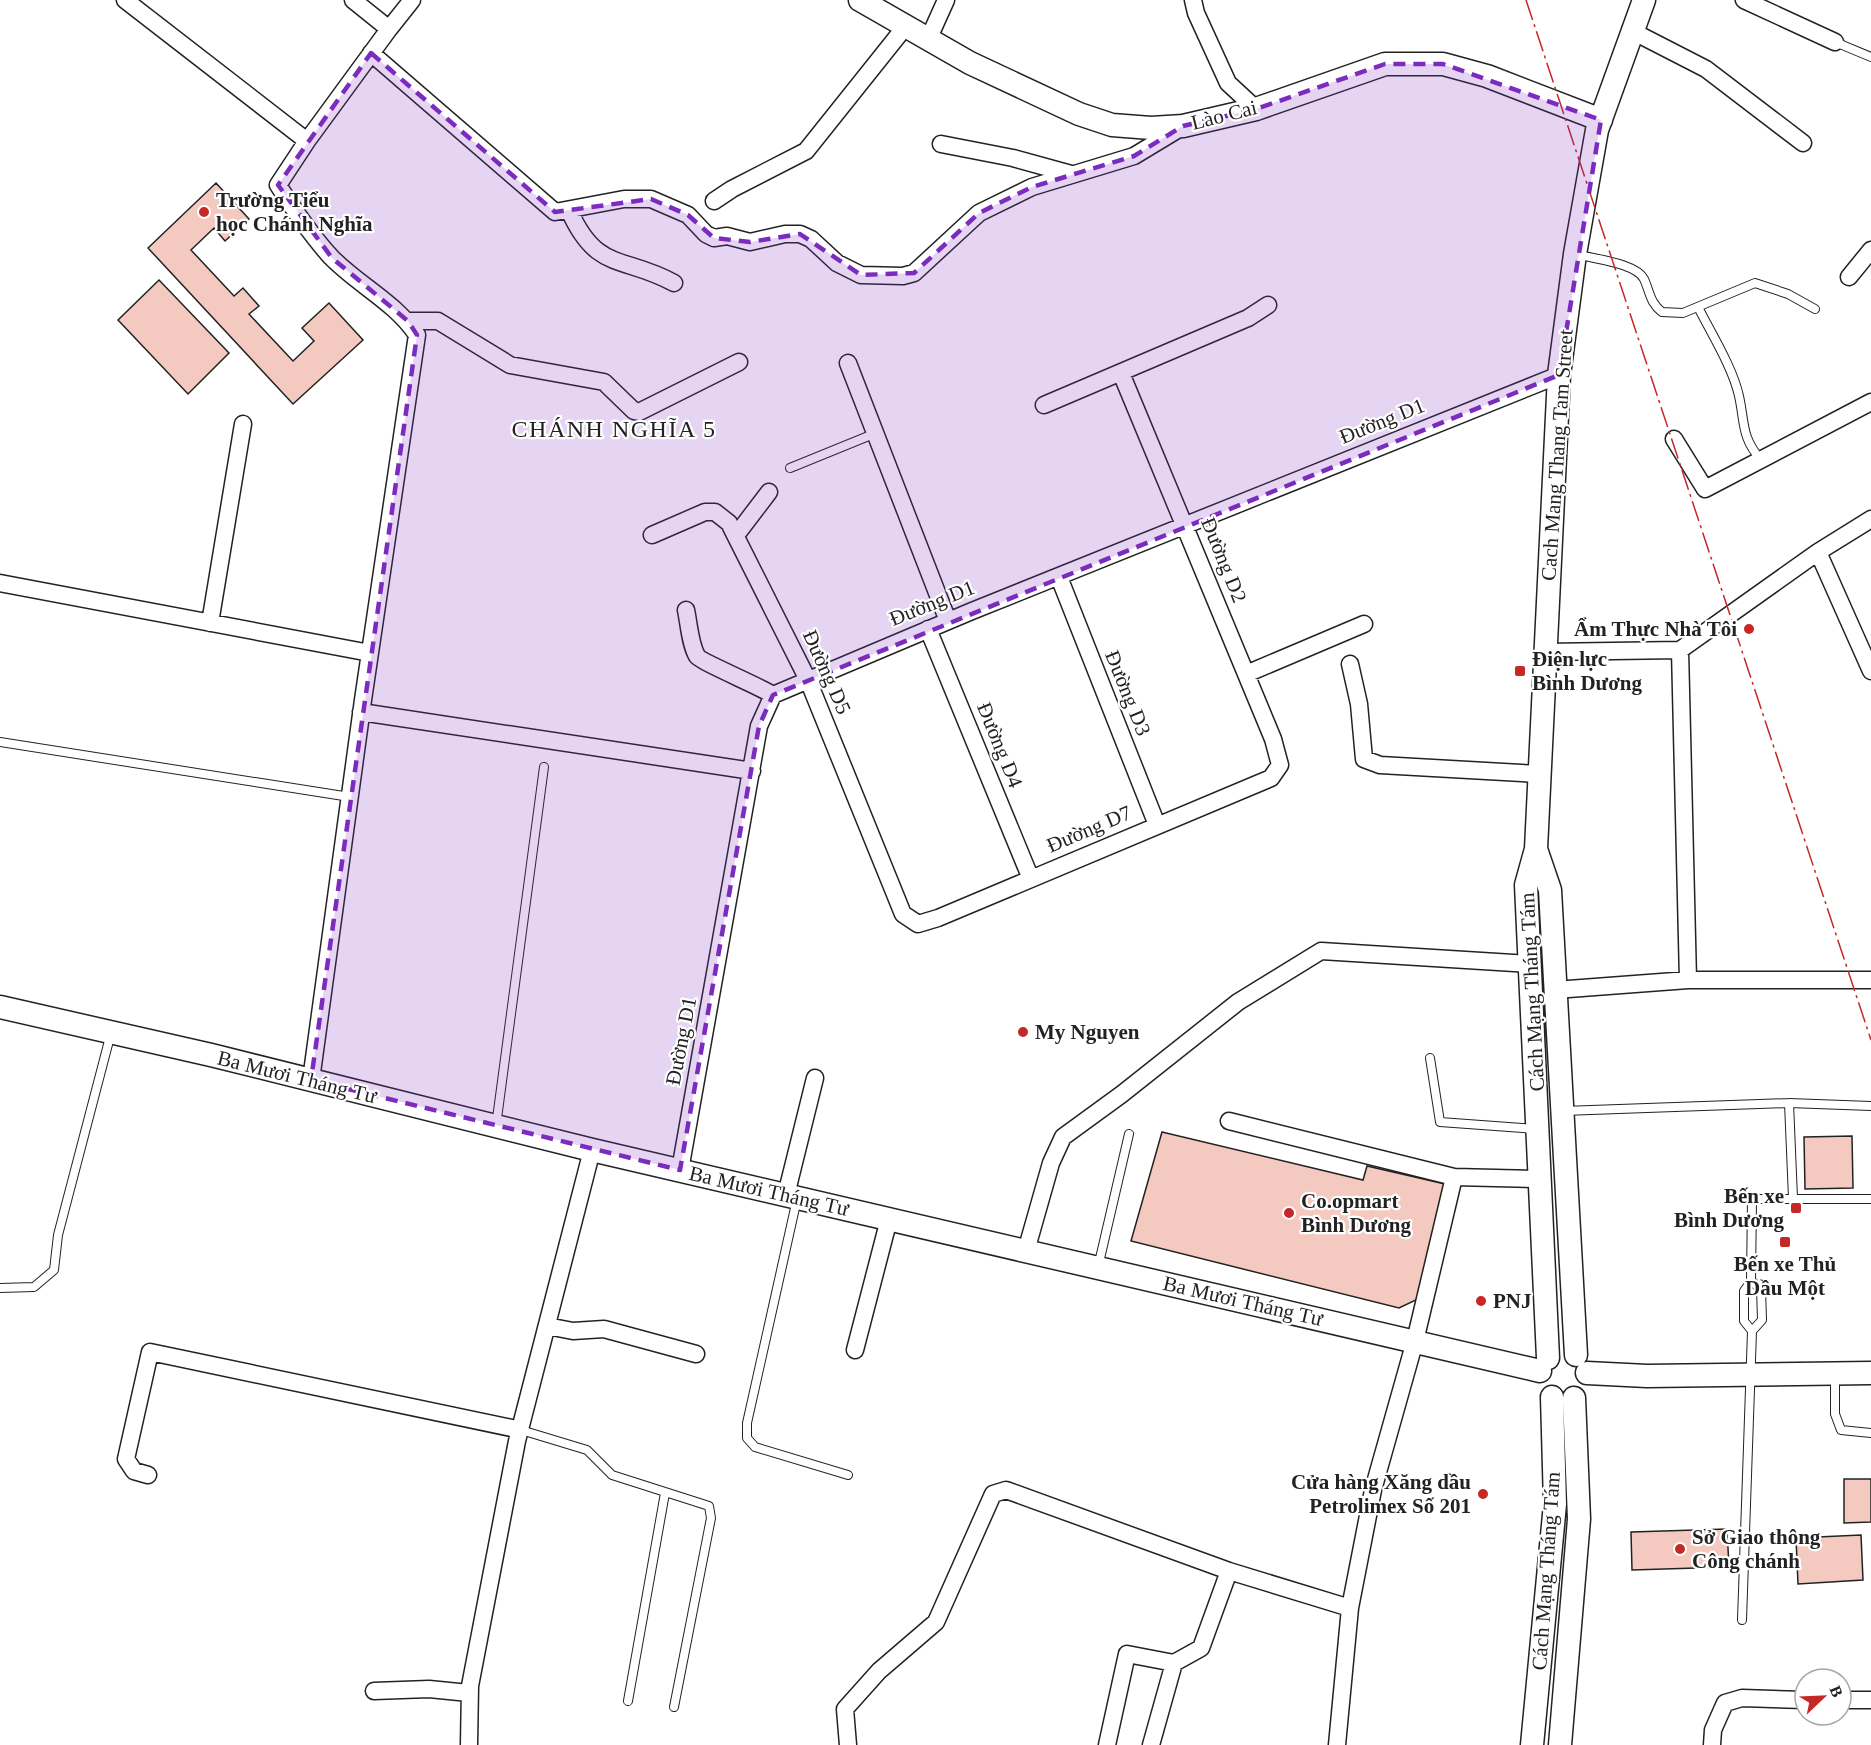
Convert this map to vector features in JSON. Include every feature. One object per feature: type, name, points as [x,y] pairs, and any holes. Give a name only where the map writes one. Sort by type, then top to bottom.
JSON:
[{"type":"main road","name":"Lào Cai","points":[[860,0],[928,40],[1079,114],[1112,124],[1151,128],[1184,126],[1256,109],[1385,64],[1443,64],[1487,76],[1601,120]]},
{"type":"main road","name":"Cach Mang Thang Tam Street","points":[[1536,849],[1559,375],[1575,254],[1601,120],[1644,0]]},
{"type":"main road","name":"Cách Mạng Tháng Tám","points":[[1536,849],[1526,885],[1538,1129],[1544,1364]]},
{"type":"main road","name":"Cách Mạng Tháng Tám","points":[[1536,849],[1550,890],[1562,1112],[1582,1364]]},
{"type":"main road","name":"Ba Mươi Tháng Tư","points":[[0,1007],[311,1080],[592,1150],[1098,1268],[1415,1341],[1544,1364]]},
{"type":"main road","points":[[1582,1364],[1585,1388],[1563,1397],[1542,1386],[1544,1364],[1561,1352],[1582,1364],[1647,1376],[1871,1373]]},
{"type":"main road","name":"Cách Mạng Tháng Tám","points":[[1532,1745],[1563,1397]]},
{"type":"main road","name":"Cách Mạng Tháng Tám","points":[[1560,1745],[1579,1520],[1563,1397]]},
{"type":"street","points":[[125,0],[307,141]]},
{"type":"street","points":[[353,0],[389,29]]},
{"type":"street","points":[[311,1080],[361,712],[417,335],[408,321],[332,258],[298,217],[278,186],[307,141],[412,0]]},
{"type":"street","points":[[928,40],[946,0]]},
{"type":"street","points":[[1193,0],[1196,13],[1227,83],[1256,109]]},
{"type":"street","points":[[1744,0],[1835,42]]},
{"type":"street","points":[[714,201],[732,189],[806,151],[816,141],[838,107],[905,27]]},
{"type":"street","points":[[1632,31],[1706,69],[1803,143]]},
{"type":"street","points":[[371,53],[555,212],[624,199],[651,200],[688,215],[706,234],[714,238],[727,236],[750,242],[785,234],[800,234],[812,239],[837,263],[861,275],[903,276],[914,273],[932,253],[979,213],[1032,186],[1134,156],[1184,126]]},
{"type":"street","points":[[941,144],[1012,158],[1071,174]]},
{"type":"street","points":[[569,210],[577,227],[593,250],[606,258],[642,268],[674,283]]},
{"type":"street","points":[[1849,277],[1871,250]]},
{"type":"street","points":[[1044,405],[1248,318],[1268,305]]},
{"type":"street","points":[[408,321],[438,321],[510,365],[604,382],[634,411],[639,412],[739,362]]},
{"type":"street","points":[[848,363],[948,621]]},
{"type":"street","name":"Đường D2","points":[[1121,373],[1273,739],[1280,765]]},
{"type":"street","name":"Đường D1","points":[[680,1170],[759,726],[773,695],[928,629],[1559,375]]},
{"type":"street","points":[[1674,439],[1705,489],[1871,402]]},
{"type":"street","points":[[210,623],[243,424]]},
{"type":"street","points":[[737,534],[769,492]]},
{"type":"street","name":"Đường D5","points":[[651,535],[705,512],[715,512],[721,516],[737,534],[808,680],[903,914],[910,921]]},
{"type":"street","points":[[1545,652],[1680,650],[1818,552],[1871,519]]},
{"type":"street","points":[[1818,552],[1871,671]]},
{"type":"street","name":"Đường D3","points":[[1059,577],[1157,825]]},
{"type":"street","points":[[0,583],[370,653]]},
{"type":"street","points":[[686,610],[698,657],[704,663],[751,681],[773,695]]},
{"type":"street","points":[[1246,674],[1364,624]]},
{"type":"street","name":"Đường D4","points":[[928,629],[1031,879]]},
{"type":"street","points":[[1680,650],[1688,980]]},
{"type":"street","points":[[1350,664],[1359,704],[1364,759],[1371,763],[1539,774]]},
{"type":"street","points":[[361,712],[752,771]]},
{"type":"street","name":"Đường D7","points":[[910,921],[918,924],[938,918],[1271,778],[1280,765]]},
{"type":"street","points":[[1026,1251],[1051,1163],[1063,1137],[1122,1094],[1238,1002],[1321,951],[1529,964]]},
{"type":"street","points":[[1555,990],[1688,980],[1871,980]]},
{"type":"street","points":[[792,1197],[815,1078]]},
{"type":"street","points":[[1229,1121],[1454,1177],[1539,1179]]},
{"type":"street","points":[[469,1745],[469,1693],[521,1430],[592,1150]]},
{"type":"street","points":[[1337,1745],[1350,1608],[1373,1490],[1415,1341],[1454,1177]]},
{"type":"street","points":[[855,1350],[889,1219]]},
{"type":"street","points":[[547,1326],[579,1331],[600,1328],[696,1354]]},
{"type":"street","points":[[148,1475],[134,1471],[126,1459],[150,1352],[521,1430]]},
{"type":"street","points":[[848,1745],[845,1709],[879,1671],[936,1622],[993,1494],[1005,1490],[1229,1571],[1350,1608]]},
{"type":"street","points":[[1107,1745],[1127,1654],[1174,1663],[1201,1648],[1229,1571]]},
{"type":"street","points":[[1151,1745],[1174,1663]]},
{"type":"street","points":[[374,1691],[421,1689],[469,1693]]},
{"type":"street","points":[[1712,1745],[1713,1730],[1725,1703],[1742,1698],[1793,1700]]},
{"type":"street","points":[[1853,1700],[1871,1700]]},
{"type":"lane","points":[[1835,42],[1871,57]]},
{"type":"lane","points":[[1575,254],[1634,268],[1644,279],[1652,303],[1662,312],[1683,313],[1755,283],[1766,284],[1815,309]]},
{"type":"lane","points":[[1698,307],[1739,396],[1743,427],[1750,447],[1761,459]]},
{"type":"lane","points":[[790,468],[876,433]]},
{"type":"lane","points":[[0,742],[350,797]]},
{"type":"lane","points":[[496,1126],[544,767]]},
{"type":"lane","points":[[0,1288],[34,1287],[54,1270],[58,1235],[111,1033]]},
{"type":"lane","points":[[1430,1058],[1440,1122],[1538,1129]]},
{"type":"lane","points":[[1789,1103],[1793,1198]]},
{"type":"lane","points":[[1562,1112],[1789,1103],[1871,1107]]},
{"type":"lane","points":[[1098,1268],[1129,1134]]},
{"type":"lane","points":[[792,1197],[747,1423],[747,1438],[755,1447],[848,1474]]},
{"type":"lane","points":[[1742,1620],[1752,1331],[1744,1321],[1744,1291],[1751,1281],[1752,1199],[1871,1199]]},
{"type":"lane","points":[[1751,1281],[1761,1289],[1762,1320],[1752,1331]]},
{"type":"lane","points":[[1835,1374],[1835,1414],[1841,1430],[1871,1433]]},
{"type":"lane","points":[[521,1430],[580,1446],[593,1454],[612,1475],[709,1506],[711,1518],[674,1707]]},
{"type":"lane","points":[[628,1701],[665,1493]]},
{"type":"highlighted area","points":[[371,53],[555,212],[651,199],[688,215],[714,238],[750,242],[800,234],[861,275],[914,273],[979,213],[1032,187],[1134,156],[1183,126],[1256,109],[1385,64],[1443,64],[1601,120],[1559,375],[773,695],[759,726],[680,1170],[311,1080],[417,335],[408,321],[332,258],[278,185]]},
{"type":"building","points":[[216,183],[249,219],[225,241],[214,228],[191,250],[234,296],[243,288],[259,306],[249,314],[293,361],[314,341],[302,328],[329,303],[363,340],[293,404],[148,248]]},
{"type":"building","points":[[159,280],[229,353],[188,394],[118,320]]},
{"type":"building","name":"Co.opmart Bình Dương","points":[[1162,1132],[1363,1180],[1367,1166],[1445,1184],[1418,1299],[1399,1308],[1131,1241]]},
{"type":"building","points":[[1852,1136],[1853,1188],[1805,1189],[1804,1137]]},
{"type":"building","points":[[1844,1479],[1871,1479],[1871,1522],[1844,1523]]},
{"type":"building","name":"Sở Giao thông Công chánh","points":[[1727,1529],[1729,1567],[1632,1570],[1631,1532]]},
{"type":"building","points":[[1861,1535],[1863,1580],[1798,1584],[1796,1538]]},
{"type":"power","points":[[1526,0],[1871,1040]]},
{"type":"place","name":"Trường Tiểu học Chánh Nghĩa","points":[[204,212]]},
{"type":"place","name":"Ẩm Thực Nhà Tôi","points":[[1749,629]]},
{"type":"place","name":"Điện lực Bình Dương","points":[[1520,671]]},
{"type":"place","name":"My Nguyen","points":[[1023,1032]]},
{"type":"place","name":"Bến xe Bình Dương","points":[[1796,1208]]},
{"type":"place","name":"Co.opmart Bình Dương","points":[[1289,1213]]},
{"type":"place","name":"Bến xe Thủ Dầu Một","points":[[1785,1242]]},
{"type":"place","name":"PNJ","points":[[1481,1301]]},
{"type":"place","name":"Cửa hàng Xăng dầu Petrolimex Số 201","points":[[1483,1494]]},
{"type":"place","name":"Sở Giao thông Công chánh","points":[[1680,1549]]},
{"type":"district","name":"CHÁNH NGHĨA 5","points":[[614,429]]}]
